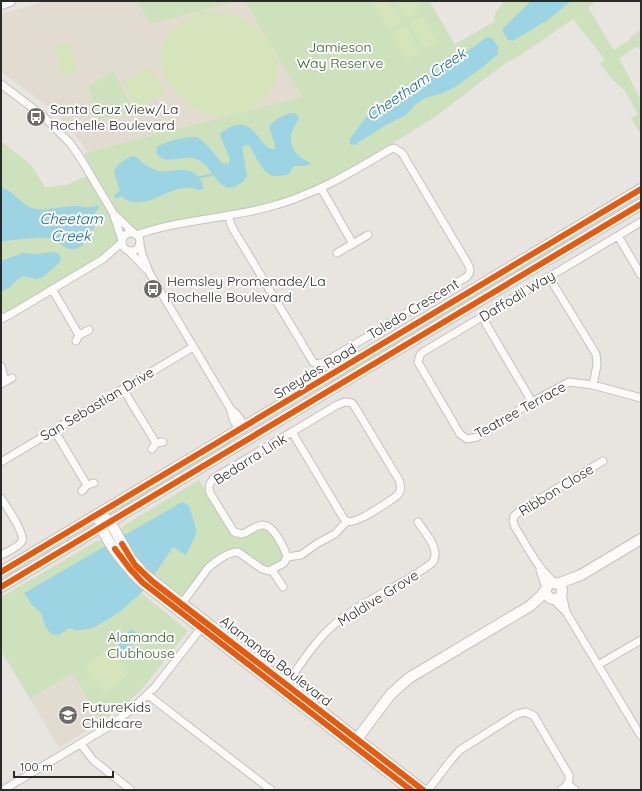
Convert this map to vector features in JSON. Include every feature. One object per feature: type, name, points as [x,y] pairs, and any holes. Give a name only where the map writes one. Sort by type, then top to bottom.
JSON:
[{"type":"main road","points":[[1,4],[10,1]]},
{"type":"main road","name":"Sneydes Road","points":[[1,572],[641,189]]},
{"type":"main road","name":"Sneydes Road","points":[[1,587],[641,204]]},
{"type":"main road","points":[[242,428],[248,439]]},
{"type":"main road","points":[[99,514],[106,524]]},
{"type":"main road","name":"Alamanda Boulevard","points":[[106,524],[130,569],[355,742],[423,790]]},
{"type":"main road","points":[[355,742],[391,694],[409,678],[530,606],[541,596],[581,575],[641,539]]},
{"type":"main road","points":[[552,599],[547,596],[555,588]]},
{"type":"main road","points":[[530,606],[552,599]]},
{"type":"main road","name":"Alamanda Boulevard","points":[[355,742],[411,790]]},
{"type":"street","points":[[1,84],[37,110],[67,139],[81,159],[113,213],[123,248],[129,251],[150,274]]},
{"type":"street","name":"Toledo Crescent","points":[[229,215],[233,229],[315,363],[322,363],[465,278],[470,272],[468,264],[402,153],[397,149],[389,150],[321,188]]},
{"type":"street","points":[[1,318],[11,314],[103,259],[122,241],[127,234],[136,234],[171,225],[275,206],[321,188],[353,244]]},
{"type":"street","points":[[113,213],[139,237],[142,254],[150,274],[230,408],[233,419],[242,428]]},
{"type":"street","name":"Daffodil Way","points":[[418,359],[423,352],[641,222]]},
{"type":"street","points":[[103,259],[137,250],[140,244],[158,229]]},
{"type":"street","points":[[338,253],[368,235]]},
{"type":"street","points":[[618,236],[641,275]]},
{"type":"street","points":[[549,277],[596,354],[597,365],[593,384]]},
{"type":"street","points":[[52,290],[78,338],[89,330]]},
{"type":"street","points":[[482,317],[532,402]]},
{"type":"street","name":"San Sebastian Drive","points":[[1,462],[193,347]]},
{"type":"street","name":"Teatree Terrace","points":[[418,359],[419,365],[460,434],[471,439],[477,437],[532,402],[569,382],[593,384],[641,398]]},
{"type":"street","points":[[1,366],[3,383],[12,378]]},
{"type":"street","points":[[123,389],[157,445]]},
{"type":"street","name":"Bedarra Link","points":[[287,557],[285,550],[268,526],[259,526],[242,534],[234,532],[210,493],[209,486],[214,478],[341,403],[348,402],[355,407],[399,480],[401,487],[399,494],[394,498],[357,520],[350,522],[347,521]]},
{"type":"street","points":[[54,430],[87,486]]},
{"type":"street","points":[[180,606],[208,568],[230,553],[238,552],[262,569],[269,571],[284,563],[287,557],[301,554],[335,534],[347,521],[341,514],[292,432]]},
{"type":"street","name":"Ribbon Close","points":[[555,588],[515,527],[513,521],[514,516],[521,510],[603,462]]},
{"type":"street","points":[[1,498],[22,537],[20,543],[1,555]]},
{"type":"street","name":"Maldive Grove","points":[[284,687],[320,640],[336,623],[354,610],[432,563],[435,559],[436,552],[418,522]]},
{"type":"street","points":[[272,570],[283,587]]},
{"type":"street","points":[[555,588],[566,612],[641,736]]},
{"type":"street","points":[[552,599],[566,612]]},
{"type":"street","points":[[3,790],[120,719],[148,695],[204,625]]},
{"type":"street","points":[[598,665],[641,640]]},
{"type":"street","points":[[148,695],[271,790]]},
{"type":"street","points":[[428,790],[460,750],[517,714],[526,712],[534,716],[569,775],[570,780],[568,784],[561,790]]},
{"type":"street","points":[[635,727],[641,741]]},
{"type":"street","points":[[81,744],[93,760],[131,790]]},
{"type":"street","points":[[568,784],[575,790]]},
{"type":"shaded area","points":[[45,1],[137,1],[151,24],[237,1],[245,1],[303,97],[87,152],[71,129],[53,110],[1,71],[1,14]]},
{"type":"shaded area","name":"FutureKids Childcare","points":[[72,673],[101,722],[59,748],[30,699]]},
{"type":"green space","points":[[137,1],[237,1],[151,24]]},
{"type":"green space","name":"Jamieson Way Reserve","points":[[245,1],[429,1],[455,44],[494,22],[495,13],[504,1],[597,1],[588,8],[614,50],[631,39],[630,37],[641,30],[641,46],[636,47],[619,58],[641,100],[641,134],[631,119],[638,114],[624,90],[613,80],[600,64],[605,60],[573,19],[521,55],[504,64],[435,117],[338,177],[313,189],[270,204],[135,231],[122,219],[84,154],[302,97]]},
{"type":"green space","points":[[378,1],[389,1],[402,22],[389,30],[373,4]]},
{"type":"green space","points":[[396,1],[414,1],[420,11],[407,19]]},
{"type":"green space","points":[[206,11],[233,15],[253,26],[263,34],[276,56],[278,67],[276,79],[271,90],[261,101],[245,112],[221,116],[209,115],[185,101],[167,81],[162,68],[160,55],[163,44],[169,33],[179,24]]},
{"type":"green space","points":[[423,16],[438,42],[425,49],[410,23]]},
{"type":"green space","points":[[405,26],[420,52],[407,60],[392,34]]},
{"type":"green space","points":[[70,43],[76,72],[62,75],[55,46]]},
{"type":"green space","points":[[150,66],[166,92],[153,100],[137,74]]},
{"type":"green space","points":[[113,71],[136,113],[97,120],[89,86]]},
{"type":"green space","points":[[136,75],[152,101],[139,109],[123,83]]},
{"type":"green space","points":[[1,141],[31,165],[45,187],[66,185],[87,176],[112,219],[119,241],[113,249],[1,316]]},
{"type":"green space","points":[[582,233],[583,235],[327,388],[324,383],[566,239]]},
{"type":"green space","points":[[229,440],[232,445],[121,511],[119,506]]},
{"type":"green space","points":[[199,480],[232,536],[241,538],[256,531],[265,529],[277,542],[283,554],[283,558],[278,564],[267,568],[257,563],[242,550],[233,550],[186,592],[180,595],[155,579],[118,530]]},
{"type":"green space","name":"Alamanda Clubhouse","points":[[97,541],[101,541],[116,567],[139,591],[188,631],[143,688],[124,706],[101,722],[72,673],[30,699],[1,651],[1,597]]},
{"type":"green space","points":[[110,647],[130,673],[104,693],[85,667]]},
{"type":"water","points":[[531,1],[571,1],[549,19],[513,41],[508,40],[503,32],[503,28]]},
{"type":"water","points":[[487,37],[493,39],[498,47],[498,54],[484,66],[455,87],[443,93],[425,98],[416,104],[406,115],[386,125],[356,144],[350,144],[350,139],[374,108],[400,92],[425,81]]},
{"type":"water","points":[[290,113],[295,113],[299,117],[292,132],[292,147],[301,158],[310,162],[311,164],[305,166],[294,166],[287,175],[273,176],[269,174],[261,166],[250,146],[246,145],[242,147],[247,176],[239,184],[228,188],[219,182],[201,161],[191,158],[164,159],[156,152],[158,146],[162,144],[178,139],[194,137],[205,143],[222,163],[228,164],[230,159],[220,135],[224,130],[233,126],[248,126],[265,145],[275,149],[270,132],[270,125],[277,119]]},
{"type":"water","name":"Cheetam Creek","points":[[132,156],[155,170],[186,170],[193,172],[202,182],[203,189],[182,188],[141,202],[130,202],[121,196],[116,199],[114,196],[120,190],[115,170],[120,163]]},
{"type":"water","name":"Cheetam Creek","points":[[1,187],[9,191],[28,206],[37,209],[74,206],[91,207],[98,205],[99,208],[95,212],[97,223],[84,244],[76,249],[67,248],[57,241],[48,238],[1,242]]},
{"type":"water","points":[[53,252],[59,254],[61,258],[60,262],[43,277],[36,279],[23,276],[10,287],[1,292],[1,261],[22,253],[37,254]]},
{"type":"water","points":[[182,502],[189,505],[197,532],[186,555],[173,547],[143,591],[122,610],[102,623],[84,630],[69,628],[59,635],[51,634],[45,626],[41,613],[32,605],[24,593]]},
{"type":"water","points":[[131,629],[139,634],[130,646],[128,645],[122,653],[116,648]]},
{"type":"waterway","name":"Cheetham Creek","points":[[197,178],[214,174]]},
{"type":"cycle path","points":[[1,572],[641,189]]},
{"type":"cycle path","points":[[1,587],[641,204]]},
{"type":"cycle path","points":[[122,544],[135,565],[153,582],[423,790]]},
{"type":"cycle path","points":[[115,549],[143,583],[411,790]]},
{"type":"place","name":"Santa Cruz View/La Rochelle Boulevard","points":[[36,117]]},
{"type":"place","name":"Hemsley Promenade/La Rochelle Boulevard","points":[[153,289]]},
{"type":"place","name":"FutureKids Childcare","points":[[68,715]]}]
